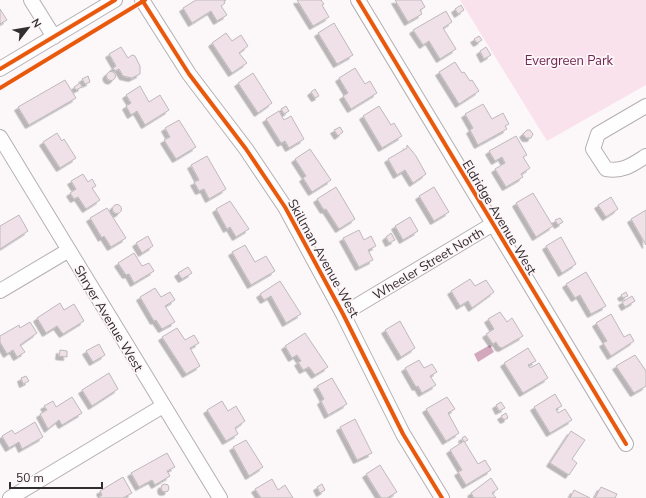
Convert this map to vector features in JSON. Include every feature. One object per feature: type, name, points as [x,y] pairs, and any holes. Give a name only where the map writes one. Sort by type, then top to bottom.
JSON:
[{"type":"street","points":[[31,0],[54,37]]},
{"type":"street","points":[[0,69],[115,0]]},
{"type":"street","name":"Skillman Avenue West","points":[[142,0],[186,70],[246,150],[285,207],[343,314],[403,434],[442,498]]},
{"type":"street","name":"Eldridge Avenue West","points":[[358,0],[626,444]]},
{"type":"street","points":[[646,106],[598,134],[593,149],[606,169],[624,169],[646,156]]},
{"type":"street","name":"Shryer Avenue West","points":[[0,137],[220,498]]},
{"type":"street","name":"Wheeler Street North","points":[[343,314],[493,224]]},
{"type":"street","points":[[0,291],[69,250]]},
{"type":"street","points":[[10,498],[163,406]]},
{"type":"green space","name":"Evergreen Park","points":[[460,0],[646,0],[646,85],[547,141]]},
{"type":"shaded area","points":[[490,345],[494,352],[478,362],[474,354]]},
{"type":"building","points":[[196,0],[226,0],[221,6],[227,15],[217,21],[211,11],[192,23],[183,8]]},
{"type":"building","points":[[297,0],[321,0],[324,4],[322,5],[329,17],[313,26]]},
{"type":"building","points":[[395,0],[421,0],[425,7],[420,10],[422,14],[408,22]]},
{"type":"building","points":[[461,5],[464,10],[458,14],[455,9]]},
{"type":"building","points":[[0,9],[7,20],[0,24]]},
{"type":"building","points":[[446,11],[452,22],[443,28],[456,49],[440,59],[429,41],[423,45],[413,30]]},
{"type":"building","points":[[334,23],[353,55],[337,64],[318,33]]},
{"type":"building","points":[[226,33],[232,41],[241,35],[248,46],[239,53],[247,63],[232,73],[212,43]]},
{"type":"building","points":[[479,36],[482,40],[477,43],[474,39]]},
{"type":"building","points":[[121,47],[128,58],[132,55],[135,56],[140,66],[140,74],[132,78],[123,76],[119,69],[115,71],[113,68],[116,66],[109,54]]},
{"type":"building","points":[[486,47],[491,55],[484,59],[480,51]]},
{"type":"building","points":[[455,62],[462,73],[464,72],[470,81],[472,80],[479,91],[459,104],[439,72]]},
{"type":"building","points":[[355,68],[365,84],[370,81],[377,93],[351,109],[343,96],[348,93],[339,78]]},
{"type":"building","points":[[111,71],[116,76],[111,81],[106,76]]},
{"type":"building","points":[[253,73],[272,103],[258,113],[238,83]]},
{"type":"building","points":[[88,76],[90,82],[85,84],[82,79]]},
{"type":"building","points":[[65,80],[76,98],[29,125],[18,107]]},
{"type":"building","points":[[80,83],[82,87],[76,90],[74,87]]},
{"type":"building","points":[[140,86],[149,102],[160,95],[169,110],[145,125],[137,111],[131,115],[126,106],[131,103],[126,95]]},
{"type":"building","points":[[315,89],[319,96],[315,98],[311,92]]},
{"type":"building","points":[[483,104],[492,119],[503,113],[509,124],[505,126],[507,129],[478,145],[470,130],[473,128],[465,114]]},
{"type":"building","points":[[286,106],[289,111],[284,114],[281,109]]},
{"type":"building","points":[[379,106],[391,125],[394,123],[402,136],[382,148],[363,116]]},
{"type":"building","points":[[279,111],[284,120],[291,116],[304,139],[289,148],[285,141],[281,143],[266,119]]},
{"type":"building","points":[[179,120],[196,147],[176,159],[164,140],[170,137],[165,128]]},
{"type":"building","points":[[340,127],[343,132],[338,136],[334,130]]},
{"type":"building","points":[[527,130],[530,130],[533,134],[531,138],[526,138],[523,134]]},
{"type":"building","points":[[57,133],[62,141],[64,139],[76,158],[60,168],[43,142]]},
{"type":"building","points":[[516,136],[527,155],[523,157],[530,168],[521,174],[523,177],[506,187],[495,169],[505,163],[502,157],[495,161],[489,151]]},
{"type":"building","points":[[407,145],[416,156],[426,174],[413,183],[405,170],[397,175],[388,159],[407,148]]},
{"type":"building","points":[[310,149],[331,180],[312,192],[303,178],[306,176],[295,159]]},
{"type":"building","points":[[207,156],[226,189],[209,199],[204,189],[199,191],[194,182],[199,180],[191,165]]},
{"type":"building","points":[[83,174],[88,182],[92,179],[96,186],[92,188],[100,200],[86,209],[78,197],[74,199],[70,193],[76,189],[71,181]]},
{"type":"building","points":[[336,187],[355,219],[339,229],[326,209],[324,210],[317,199]]},
{"type":"building","points":[[434,187],[449,212],[434,221],[419,196]]},
{"type":"building","points":[[533,193],[553,226],[536,237],[516,203]]},
{"type":"building","points":[[611,197],[618,209],[606,217],[598,205]]},
{"type":"building","points":[[230,201],[249,229],[236,237],[230,227],[227,229],[216,209]]},
{"type":"building","points":[[117,204],[122,209],[117,214],[112,209]]},
{"type":"building","points":[[107,208],[126,238],[111,247],[104,236],[102,238],[90,218]]},
{"type":"building","points":[[646,210],[646,245],[631,219]]},
{"type":"building","points":[[19,215],[28,231],[0,249],[0,226]]},
{"type":"building","points":[[410,217],[418,231],[403,240],[395,226]]},
{"type":"building","points":[[560,218],[563,222],[558,225],[555,220]]},
{"type":"building","points":[[359,230],[364,240],[371,236],[376,246],[368,250],[373,260],[359,267],[343,238]]},
{"type":"building","points":[[391,233],[395,240],[389,243],[386,237]]},
{"type":"building","points":[[148,236],[153,246],[142,253],[136,243]]},
{"type":"building","points":[[561,237],[576,264],[562,273],[546,246]]},
{"type":"building","points":[[245,245],[255,262],[266,256],[275,271],[251,285],[232,252]]},
{"type":"building","points":[[134,253],[142,266],[149,263],[154,271],[134,283],[129,274],[126,275],[118,263]]},
{"type":"building","points":[[188,267],[192,273],[182,279],[178,273]]},
{"type":"building","points":[[586,272],[606,306],[591,314],[580,295],[575,298],[566,284]]},
{"type":"building","points":[[470,279],[475,286],[486,280],[494,292],[472,308],[468,301],[460,306],[451,291]]},
{"type":"building","points":[[280,281],[301,314],[286,323],[271,296],[264,300],[260,294]]},
{"type":"building","points":[[155,288],[161,297],[170,292],[175,300],[165,306],[175,322],[162,329],[156,320],[154,321],[140,297]]},
{"type":"building","points":[[626,292],[628,296],[623,298],[621,295]]},
{"type":"building","points":[[632,296],[635,301],[625,307],[622,302]]},
{"type":"building","points":[[60,303],[64,310],[74,304],[84,321],[63,334],[57,326],[46,333],[37,318]]},
{"type":"building","points":[[500,312],[507,322],[512,318],[523,336],[502,348],[499,347],[496,342],[493,344],[486,334],[494,329],[488,319]]},
{"type":"building","points":[[611,314],[624,337],[630,334],[634,341],[611,356],[603,343],[607,341],[596,323]]},
{"type":"building","points":[[400,321],[415,348],[401,357],[385,330]]},
{"type":"building","points":[[30,322],[37,333],[20,345],[25,352],[17,357],[13,350],[7,354],[0,342],[0,336],[19,325],[20,328]]},
{"type":"building","points":[[177,328],[185,340],[194,335],[199,343],[190,348],[200,366],[186,374],[162,337]]},
{"type":"building","points":[[305,333],[328,367],[315,375],[309,367],[303,370],[298,362],[301,361],[297,355],[292,358],[285,346]]},
{"type":"building","points":[[99,344],[105,355],[93,362],[86,351]]},
{"type":"building","points":[[528,348],[536,361],[528,365],[530,368],[539,363],[548,378],[523,393],[504,363]]},
{"type":"building","points":[[60,350],[67,351],[67,357],[59,356]]},
{"type":"building","points":[[635,355],[646,371],[646,386],[634,393],[616,366]]},
{"type":"building","points":[[419,360],[424,368],[432,364],[437,372],[430,376],[436,385],[422,393],[418,386],[416,387],[405,368]]},
{"type":"building","points":[[109,373],[118,389],[92,406],[82,390]]},
{"type":"building","points":[[26,376],[29,381],[23,384],[21,378]]},
{"type":"building","points":[[332,378],[347,404],[328,415],[321,401],[324,399],[317,386]]},
{"type":"building","points":[[555,394],[562,406],[556,409],[558,413],[565,409],[572,420],[550,433],[534,407]]},
{"type":"building","points":[[72,397],[82,413],[62,425],[59,420],[48,429],[40,414],[47,410],[44,406],[53,401],[56,407]]},
{"type":"building","points":[[447,397],[455,409],[448,413],[459,433],[446,441],[426,409]]},
{"type":"building","points":[[222,401],[228,411],[236,406],[245,421],[235,428],[238,434],[226,441],[207,410]]},
{"type":"building","points":[[501,402],[505,408],[499,411],[496,405]]},
{"type":"building","points":[[506,413],[508,418],[504,420],[501,416]]},
{"type":"building","points":[[355,419],[372,453],[357,460],[340,427]]},
{"type":"building","points":[[35,422],[43,437],[22,449],[19,442],[9,448],[2,436],[12,430],[15,434]]},
{"type":"building","points":[[571,431],[585,440],[572,459],[577,463],[569,475],[550,463]]},
{"type":"building","points":[[465,436],[468,440],[464,442],[462,438]]},
{"type":"building","points":[[246,440],[263,467],[249,476],[233,447]]},
{"type":"building","points":[[464,441],[478,464],[485,460],[491,470],[466,485],[458,472],[462,470],[450,450]]},
{"type":"building","points":[[167,453],[175,467],[167,471],[170,476],[155,485],[152,480],[139,487],[131,473]]},
{"type":"building","points":[[380,465],[397,492],[387,498],[381,498],[366,474]]},
{"type":"building","points":[[123,477],[132,493],[123,498],[98,498],[102,495],[100,491]]},
{"type":"building","points":[[491,478],[498,489],[492,493],[496,498],[474,498],[471,493]]},
{"type":"building","points":[[272,479],[278,490],[285,485],[293,498],[261,498],[255,489]]},
{"type":"building","points":[[163,484],[167,484],[169,488],[167,492],[163,492],[161,490],[161,486]]},
{"type":"building","points":[[322,484],[325,490],[320,493],[317,487]]},
{"type":"building","points":[[601,487],[617,494],[615,498],[595,498]]},
{"type":"building","points":[[574,490],[590,498],[570,498]]},
{"type":"cycle path","points":[[0,69],[115,0]]},
{"type":"cycle path","points":[[142,0],[189,74],[246,149],[285,207],[343,314],[403,434],[442,498]]},
{"type":"cycle path","points":[[0,88],[145,0]]},
{"type":"cycle path","points":[[358,0],[626,444]]}]
